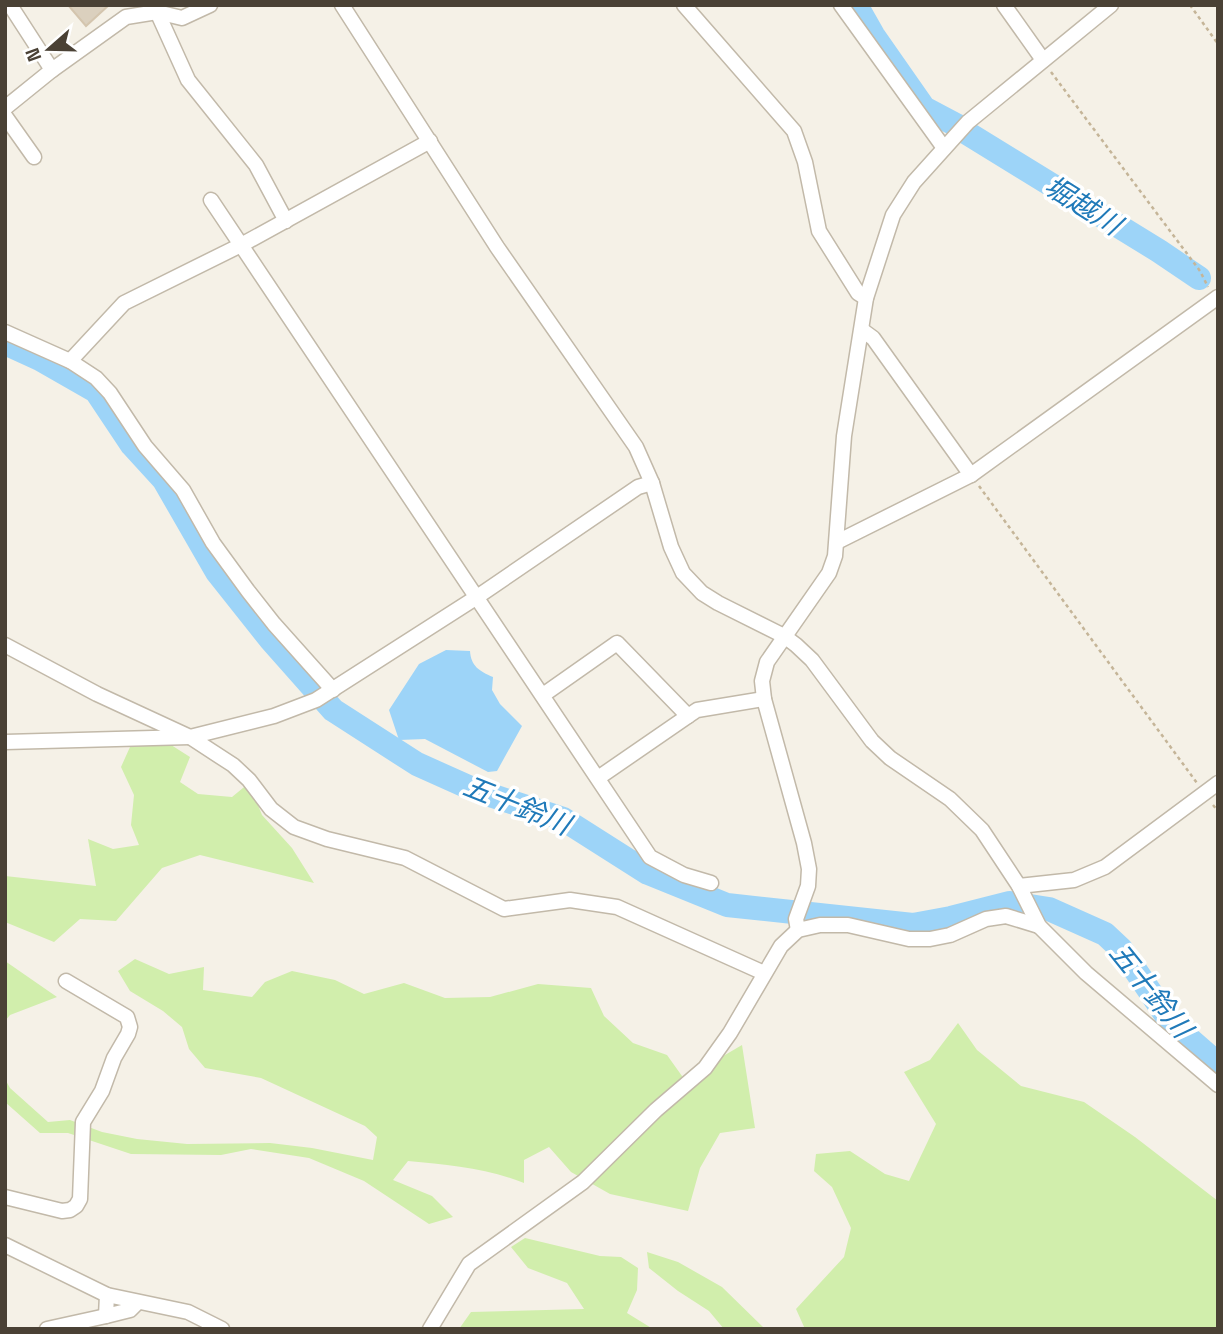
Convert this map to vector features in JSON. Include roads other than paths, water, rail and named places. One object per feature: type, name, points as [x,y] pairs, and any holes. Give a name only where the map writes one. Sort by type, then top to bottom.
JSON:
[{"type":"street","points":[[10,5],[52,70]]},
{"type":"street","points":[[5,108],[125,17],[156,9],[182,18],[210,5]]},
{"type":"street","points":[[342,5],[517,276],[636,446],[652,483],[671,547],[683,573],[702,593],[784,636],[812,660],[872,741],[890,758],[950,800],[982,830],[1022,891],[1037,921],[1086,973],[1218,1086]]},
{"type":"street","points":[[684,5],[794,131],[805,162],[819,231],[858,293],[866,298]]},
{"type":"street","points":[[841,5],[944,148]]},
{"type":"street","points":[[1004,5],[1043,60]]},
{"type":"street","points":[[430,1329],[469,1264],[583,1182],[656,1110],[705,1068],[730,1033],[780,946],[797,925],[808,886],[809,869],[764,699],[762,681],[767,662],[829,573],[835,556],[844,436],[866,298],[893,215],[914,182],[963,128],[1111,5]]},
{"type":"street","points":[[156,9],[188,80],[256,165],[286,221]]},
{"type":"street","points":[[5,116],[34,157]]},
{"type":"street","points":[[70,361],[124,303],[243,244],[430,141]]},
{"type":"street","points":[[211,200],[243,244],[650,857],[684,875],[710,883]]},
{"type":"street","points":[[837,542],[971,475],[1217,298]]},
{"type":"street","points":[[862,330],[873,338],[971,475]]},
{"type":"street","points":[[5,332],[70,361],[96,378],[110,393],[145,446],[183,490],[213,543],[298,653],[325,695]]},
{"type":"street","points":[[5,742],[190,737],[274,716],[325,695],[477,597],[638,487],[652,483]]},
{"type":"street","points":[[543,695],[617,643],[688,716]]},
{"type":"street","points":[[5,645],[97,694],[190,737],[233,765],[271,809],[294,827],[327,839],[405,859],[504,909],[570,900],[617,907],[764,973]]},
{"type":"street","points":[[598,778],[697,710],[764,699]]},
{"type":"street","points":[[1022,891],[1074,880],[1105,867],[1218,783]]},
{"type":"street","points":[[797,925],[848,925],[909,939],[930,939],[950,935],[986,919],[1006,916],[1037,921]]},
{"type":"street","points":[[5,1197],[62,1211],[76,1206],[80,1199],[83,1122],[102,1091],[114,1058],[130,1027],[127,1017],[66,981]]},
{"type":"street","points":[[5,1245],[107,1295],[188,1312],[222,1329]]},
{"type":"street","points":[[106,1316],[107,1295]]},
{"type":"street","points":[[47,1329],[130,1310],[137,1303]]},
{"type":"water","points":[[446,650],[470,651],[472,661],[477,667],[493,677],[492,690],[500,704],[522,726],[497,771],[488,772],[425,739],[399,740],[389,710],[419,664]]},
{"type":"waterway","name":"堀越川","points":[[856,5],[873,35],[924,108],[958,126]]},
{"type":"waterway","name":"堀越川","points":[[967,133],[1199,278]]},
{"type":"waterway","name":"五十鈴川","points":[[5,343],[40,359],[96,391],[132,445],[164,480],[217,572],[271,640],[333,710],[417,764],[475,790],[563,819],[648,873],[727,905],[913,925],[1010,903],[1049,909],[1105,934],[1121,949],[1172,1024],[1218,1064]]}]
